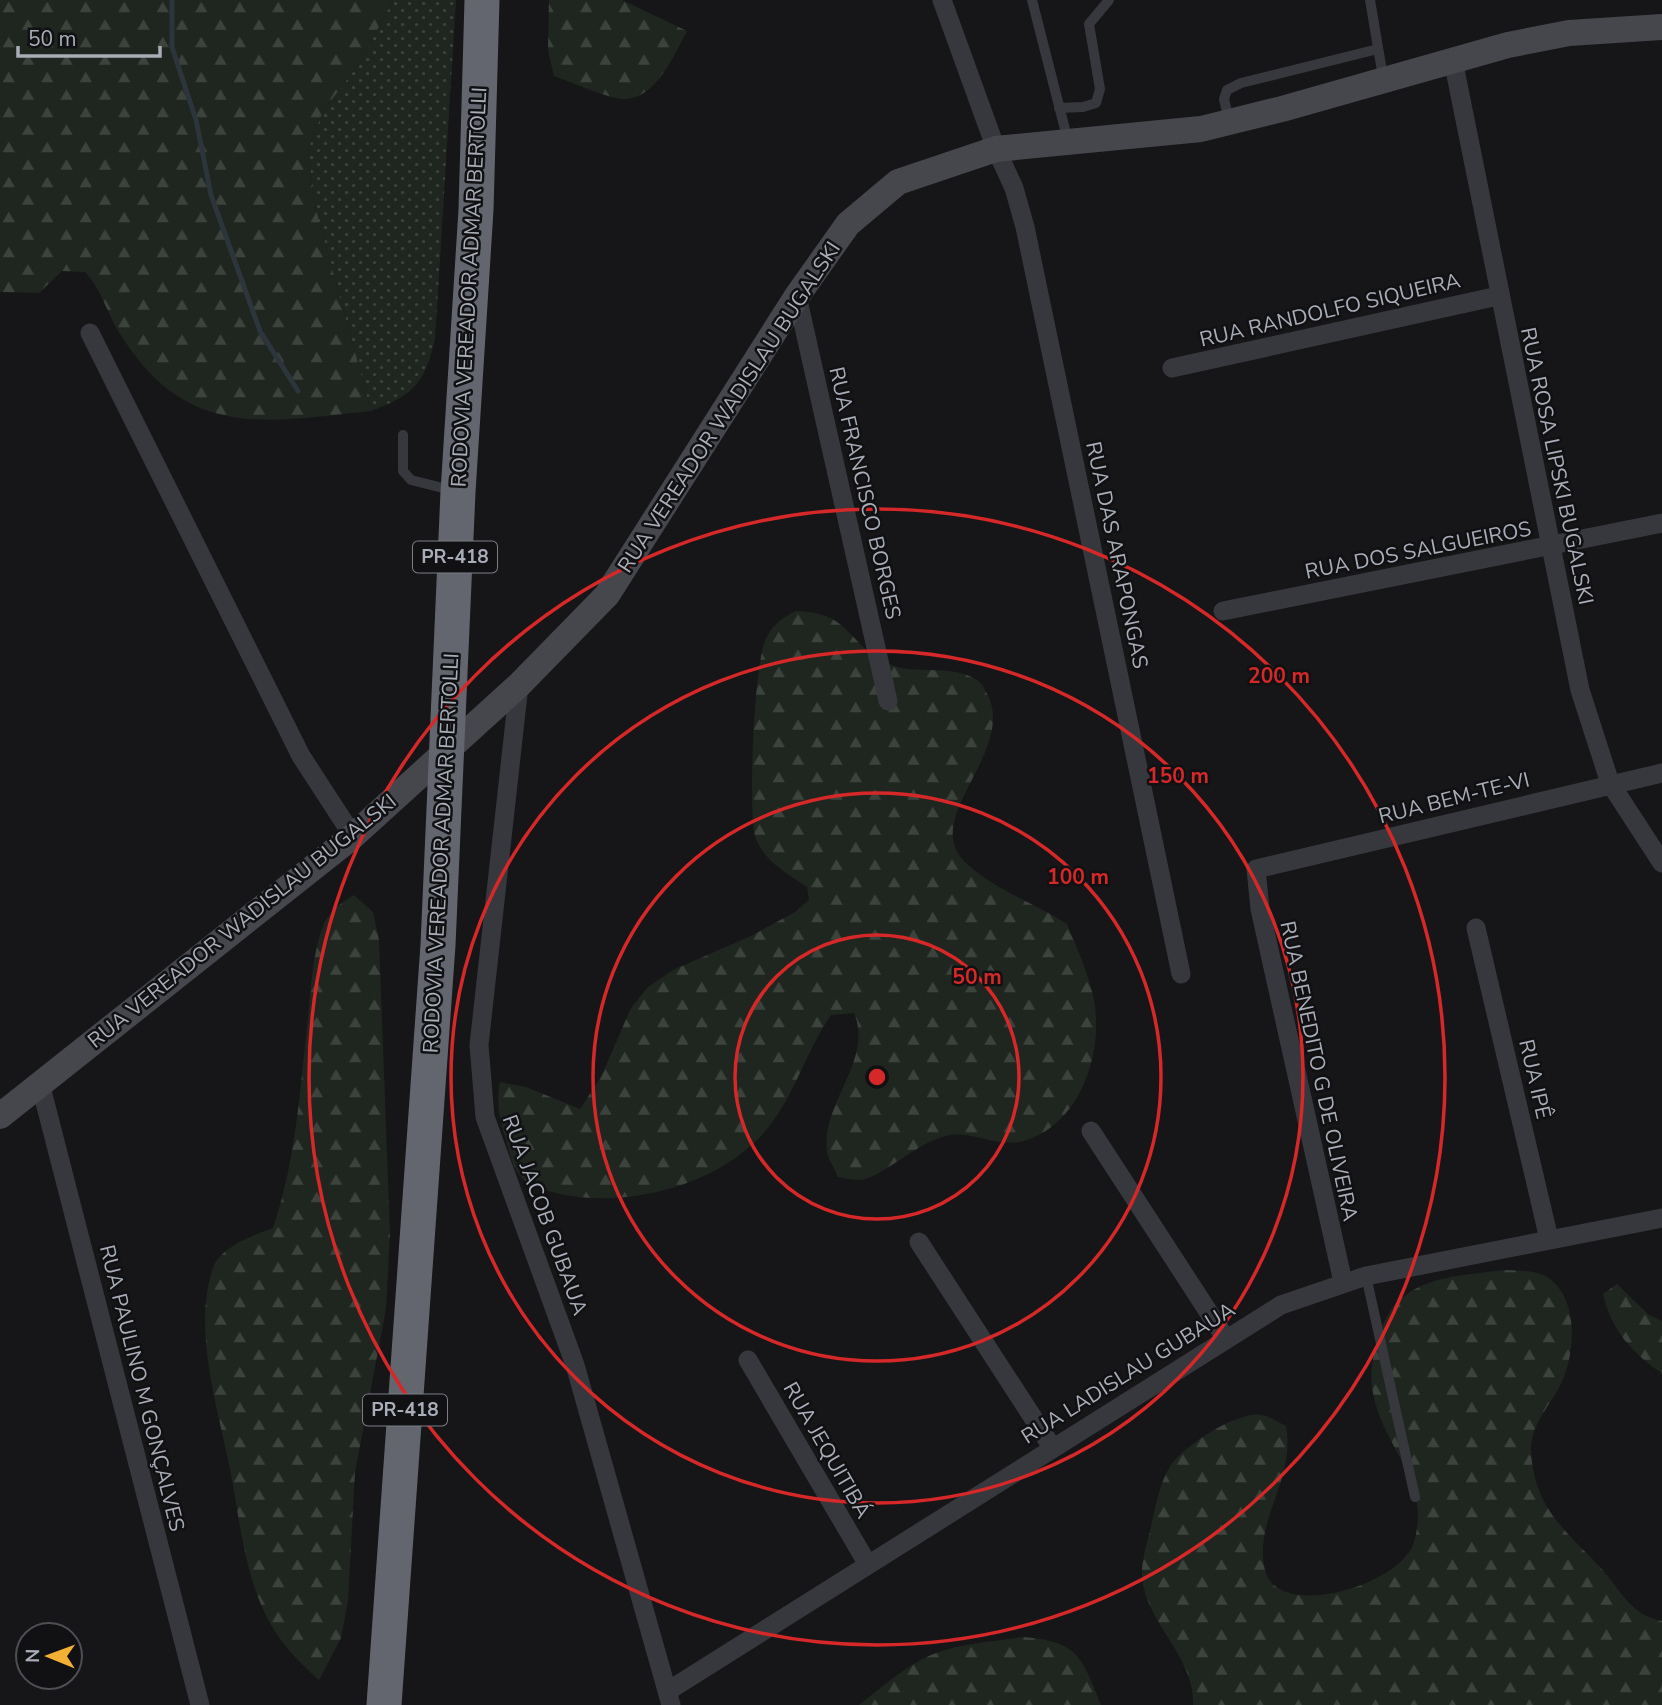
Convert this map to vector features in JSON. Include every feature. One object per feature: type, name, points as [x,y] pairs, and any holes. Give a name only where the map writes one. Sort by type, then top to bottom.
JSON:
[{"type":"highway","name":"RODOVIA VEREADOR ADMAR BERTOLLI","points":[[384,1705],[438,945],[458,492],[476,210],[482,0]]},
{"type":"main road","name":"RUA VEREADOR WADISLAU BUGALSKI","points":[[0,1116],[357,832],[519,685],[607,595],[797,296],[848,223],[898,181],[996,149],[1201,129],[1508,45],[1569,33],[1662,27]]},
{"type":"street","name":"RUA DAS ARAPONGAS","points":[[942,0],[996,149],[1014,188],[1025,227],[1181,974]]},
{"type":"street","name":"RUA ROSA LIPSKI BUGALSKI","points":[[1453,61],[1580,690],[1609,783],[1662,863]]},
{"type":"street","name":"RUA FRANCISCO BORGES","points":[[797,296],[888,701]]},
{"type":"street","name":"RUA RANDOLFO SIQUEIRA","points":[[1172,368],[1499,296]]},
{"type":"street","points":[[90,333],[301,756],[357,832]]},
{"type":"street","name":"RUA DOS SALGUEIROS","points":[[1223,611],[1662,523]]},
{"type":"street","name":"RUA JACOB GUBAUA","points":[[519,685],[479,1045],[485,1117],[575,1365],[670,1698]]},
{"type":"street","name":"RUA BEM-TE-VI","points":[[1256,869],[1609,783],[1662,773]]},
{"type":"street","name":"RUA BENEDITO G DE OLIVEIRA","points":[[1256,869],[1261,909],[1343,1282]]},
{"type":"street","name":"RUA IPÊ","points":[[1476,928],[1549,1239]]},
{"type":"street","name":"RUA PAULINO M GONÇALVES","points":[[40,1083],[200,1705]]},
{"type":"street","points":[[1091,1131],[1226,1339]]},
{"type":"street","name":"RUA LADISLAU GUBAUA","points":[[670,1698],[867,1563],[1281,1305],[1366,1276],[1662,1218]]},
{"type":"street","points":[[919,1242],[1052,1447]]},
{"type":"street","name":"RUA JEQUITIBÁ","points":[[748,1360],[867,1563]]},
{"type":"lane","points":[[1032,0],[1068,142]]},
{"type":"lane","points":[[1059,108],[1083,107],[1096,103],[1100,89],[1089,24],[1109,0]]},
{"type":"lane","points":[[1370,0],[1384,81]]},
{"type":"lane","points":[[1229,121],[1224,99],[1227,90],[1241,83],[1378,49]]},
{"type":"lane","points":[[403,435],[403,471],[411,480],[458,492]]},
{"type":"lane","points":[[1366,1276],[1415,1497]]},
{"type":"green space","points":[[0,0],[393,0],[359,64],[323,111],[308,149],[314,202],[371,411],[263,420],[232,417],[202,409],[174,394],[147,370],[122,337],[96,287],[85,272],[62,271],[39,293],[0,292]]},
{"type":"green space","points":[[393,0],[456,0],[435,339],[427,367],[415,386],[398,399],[371,411],[314,202],[308,149],[323,111],[359,64]]},
{"type":"green space","points":[[549,0],[622,0],[687,31],[669,65],[651,87],[641,95],[629,99],[616,98],[554,76],[548,50]]},
{"type":"green space","points":[[796,611],[829,617],[848,631],[864,648],[889,664],[910,669],[956,672],[980,682],[993,713],[991,736],[961,802],[954,823],[954,842],[963,860],[986,879],[1067,924],[1094,1000],[1095,1043],[1083,1086],[1072,1106],[1057,1122],[1040,1134],[1019,1142],[950,1135],[926,1144],[869,1178],[860,1180],[838,1177],[827,1151],[827,1133],[853,1065],[858,1030],[854,1013],[831,1015],[770,1126],[738,1156],[716,1170],[666,1190],[612,1198],[585,1198],[535,1187],[522,1178],[512,1160],[499,1111],[500,1082],[526,1087],[580,1109],[601,1077],[631,1008],[648,987],[673,970],[753,935],[795,912],[809,900],[807,887],[776,866],[764,853],[755,836],[753,821],[753,736],[762,653],[766,639],[775,625]]},
{"type":"green space","points":[[354,895],[373,912],[379,940],[390,1234],[386,1309],[355,1472],[348,1601],[341,1638],[319,1680],[280,1639],[254,1586],[244,1548],[209,1368],[205,1317],[207,1292],[217,1261],[238,1243],[273,1228],[292,1150],[316,951],[324,923],[339,905]]},
{"type":"green space","points":[[1504,1270],[1545,1276],[1559,1288],[1565,1299],[1571,1324],[1571,1350],[1561,1384],[1535,1430],[1531,1451],[1533,1471],[1545,1503],[1564,1529],[1600,1567],[1626,1600],[1642,1613],[1662,1621],[1662,1705],[1193,1705],[1192,1687],[1187,1671],[1152,1611],[1142,1578],[1144,1555],[1158,1497],[1171,1465],[1187,1448],[1226,1424],[1252,1415],[1271,1418],[1286,1426],[1287,1446],[1263,1552],[1265,1570],[1275,1585],[1292,1594],[1315,1595],[1340,1592],[1387,1572],[1405,1558],[1414,1542],[1418,1520],[1412,1483],[1378,1413],[1373,1393],[1372,1364],[1379,1336],[1387,1316],[1399,1301],[1412,1291],[1446,1278]]},
{"type":"green space","points":[[1617,1284],[1649,1315],[1662,1321],[1662,1373],[1633,1349],[1612,1319],[1603,1294]]},
{"type":"green space","points":[[1023,1637],[1056,1643],[1076,1654],[1089,1675],[1101,1705],[859,1705],[902,1671],[931,1655],[965,1645]]},
{"type":"waterway","points":[[172,0],[172,47],[196,120],[211,195],[260,331],[298,391]]}]
